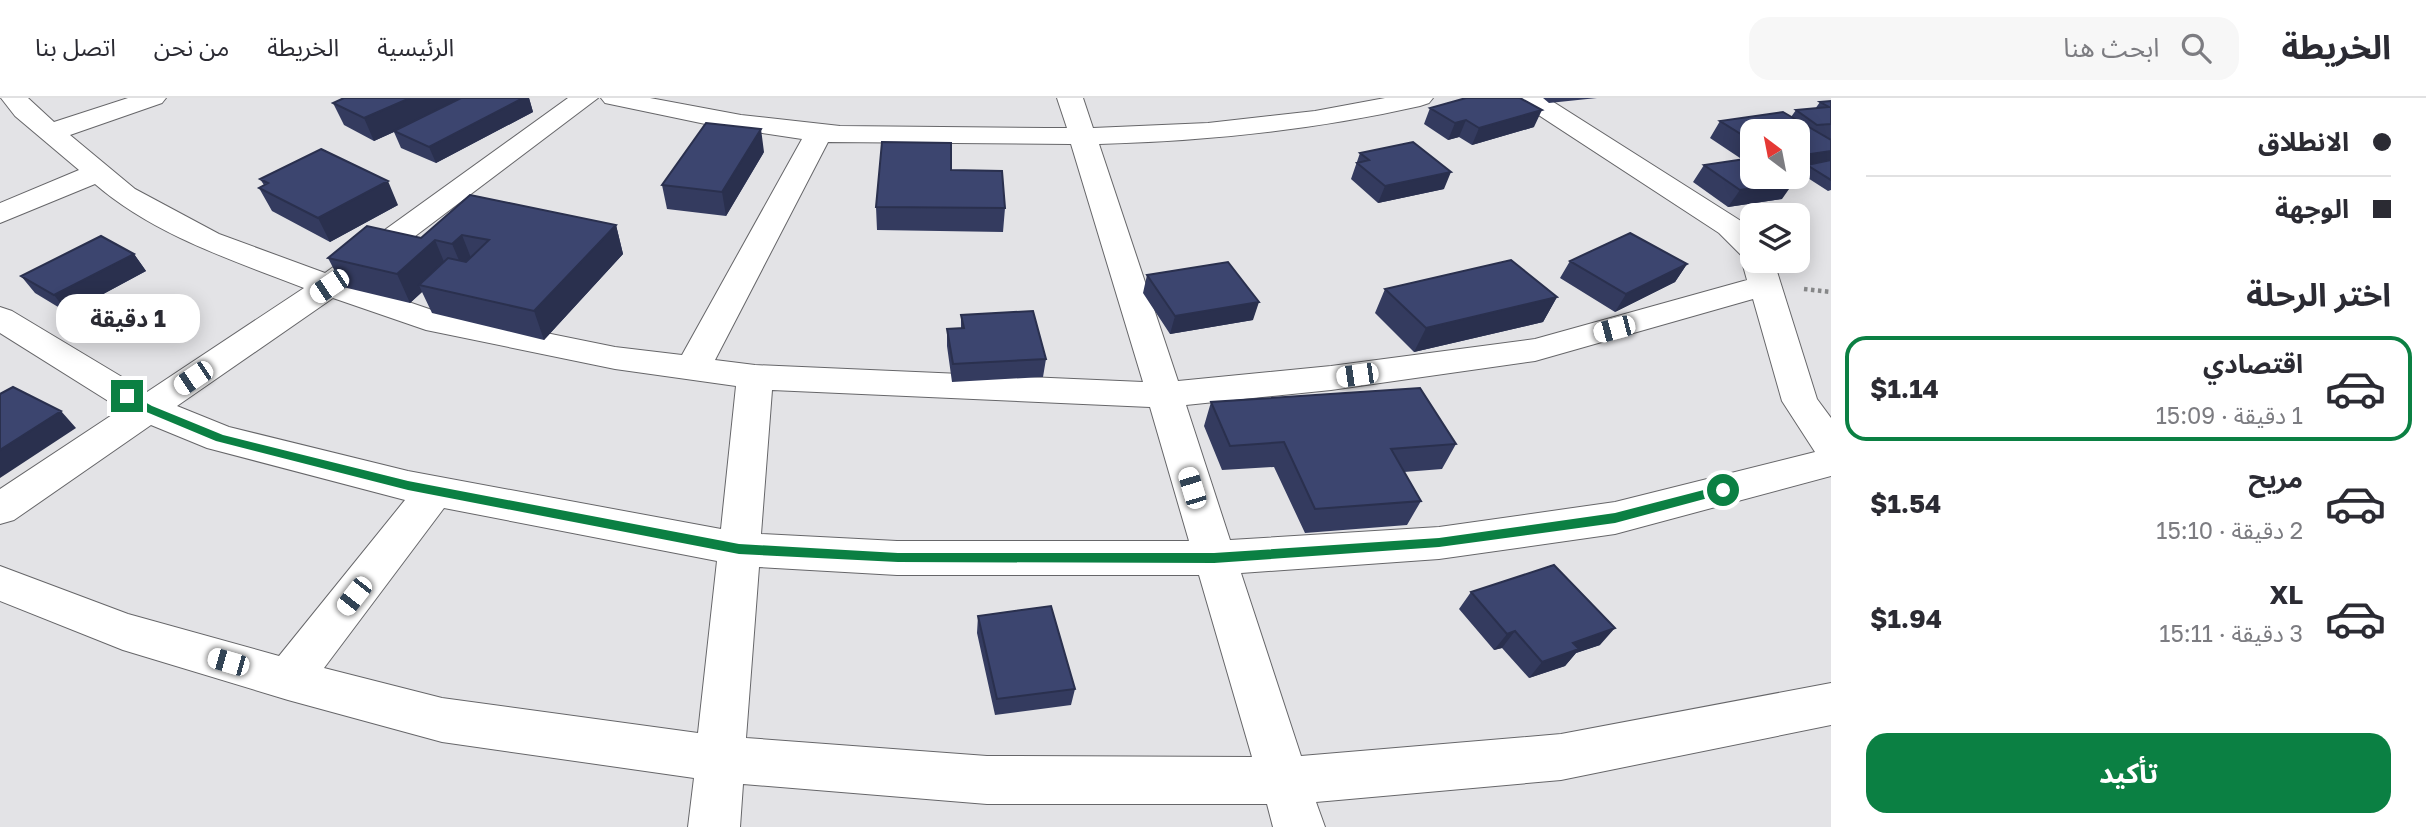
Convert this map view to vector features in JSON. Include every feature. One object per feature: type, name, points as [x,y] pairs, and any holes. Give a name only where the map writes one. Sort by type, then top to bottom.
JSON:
[{"type":"street","points":[[14,98],[125,195],[208,240],[329,286],[426,319],[615,358],[755,377],[1163,395],[1331,379],[1535,350],[1667,315],[1762,273],[1800,401],[1831,447]]},
{"type":"street","points":[[51,132],[153,98]]},
{"type":"street","points":[[0,509],[329,286],[585,98]]},
{"type":"street","points":[[614,98],[681,113],[819,133],[1083,137],[1279,125],[1355,114],[1420,98]]},
{"type":"street","points":[[1069,98],[1116,233],[1163,395],[1299,827]]},
{"type":"street","points":[[1529,98],[1730,227],[1740,237]]},
{"type":"street","points":[[693,368],[819,133]]},
{"type":"street","points":[[0,214],[99,172]]},
{"type":"street","points":[[0,318],[148,409],[220,438],[435,491],[739,549],[898,558],[1214,558],[1439,543],[1615,518],[1831,462]]},
{"type":"street","points":[[714,827],[755,377]]},
{"type":"street","points":[[288,680],[435,491]]},
{"type":"street","points":[[0,583],[123,631],[288,680],[442,720],[719,759],[986,780],[1284,781],[1561,757],[1831,704]]},
{"type":"building","points":[[344,98],[410,98],[364,118],[333,103]]},
{"type":"building","points":[[461,98],[523,98],[429,147],[394,131]]},
{"type":"building","points":[[1466,98],[1520,98],[1542,110],[1479,128],[1466,120],[1455,123],[1430,108]]},
{"type":"building","points":[[1831,101],[1831,124],[1817,125],[1796,110],[1829,107],[1820,102]]},
{"type":"building","points":[[1783,112],[1795,119],[1740,119],[1740,134],[1720,121]]},
{"type":"building","points":[[706,123],[761,129],[722,192],[662,185]]},
{"type":"building","points":[[1810,128],[1831,140],[1831,151],[1810,154]]},
{"type":"building","points":[[882,142],[951,143],[951,170],[1002,171],[1005,208],[876,207]]},
{"type":"building","points":[[1413,142],[1451,172],[1385,186],[1357,163],[1369,160],[1360,153]]},
{"type":"building","points":[[321,149],[388,181],[318,218],[259,188],[268,183],[260,179]]},
{"type":"building","points":[[1740,160],[1740,189],[1747,189],[1740,190],[1704,165]]},
{"type":"building","points":[[1831,160],[1831,180],[1810,167],[1810,164]]},
{"type":"building","points":[[470,195],[616,225],[534,311],[419,285],[448,258],[466,262],[489,240],[462,235],[452,244],[435,240],[397,274],[328,258],[367,226],[421,238]]},
{"type":"building","points":[[1630,233],[1687,264],[1626,294],[1570,261]]},
{"type":"building","points":[[101,236],[134,254],[54,295],[21,276]]},
{"type":"building","points":[[1511,260],[1557,297],[1426,328],[1385,289]]},
{"type":"building","points":[[1228,262],[1259,302],[1175,316],[1147,275]]},
{"type":"building","points":[[1033,311],[1046,359],[953,364],[947,329],[964,328],[961,315]]},
{"type":"building","points":[[13,387],[61,411],[0,450],[0,394]]},
{"type":"building","points":[[1420,388],[1456,444],[1391,449],[1421,501],[1315,509],[1284,442],[1230,446],[1211,402]]},
{"type":"building","points":[[1554,565],[1615,628],[1573,643],[1579,649],[1542,662],[1515,631],[1507,634],[1471,592]]},
{"type":"building","points":[[1051,606],[1075,689],[997,699],[978,616]]},
{"type":"route","points":[[127,396],[148,409],[220,438],[408,486],[739,549],[898,558],[1214,558],[1439,543],[1615,518],[1723,490]]}]
